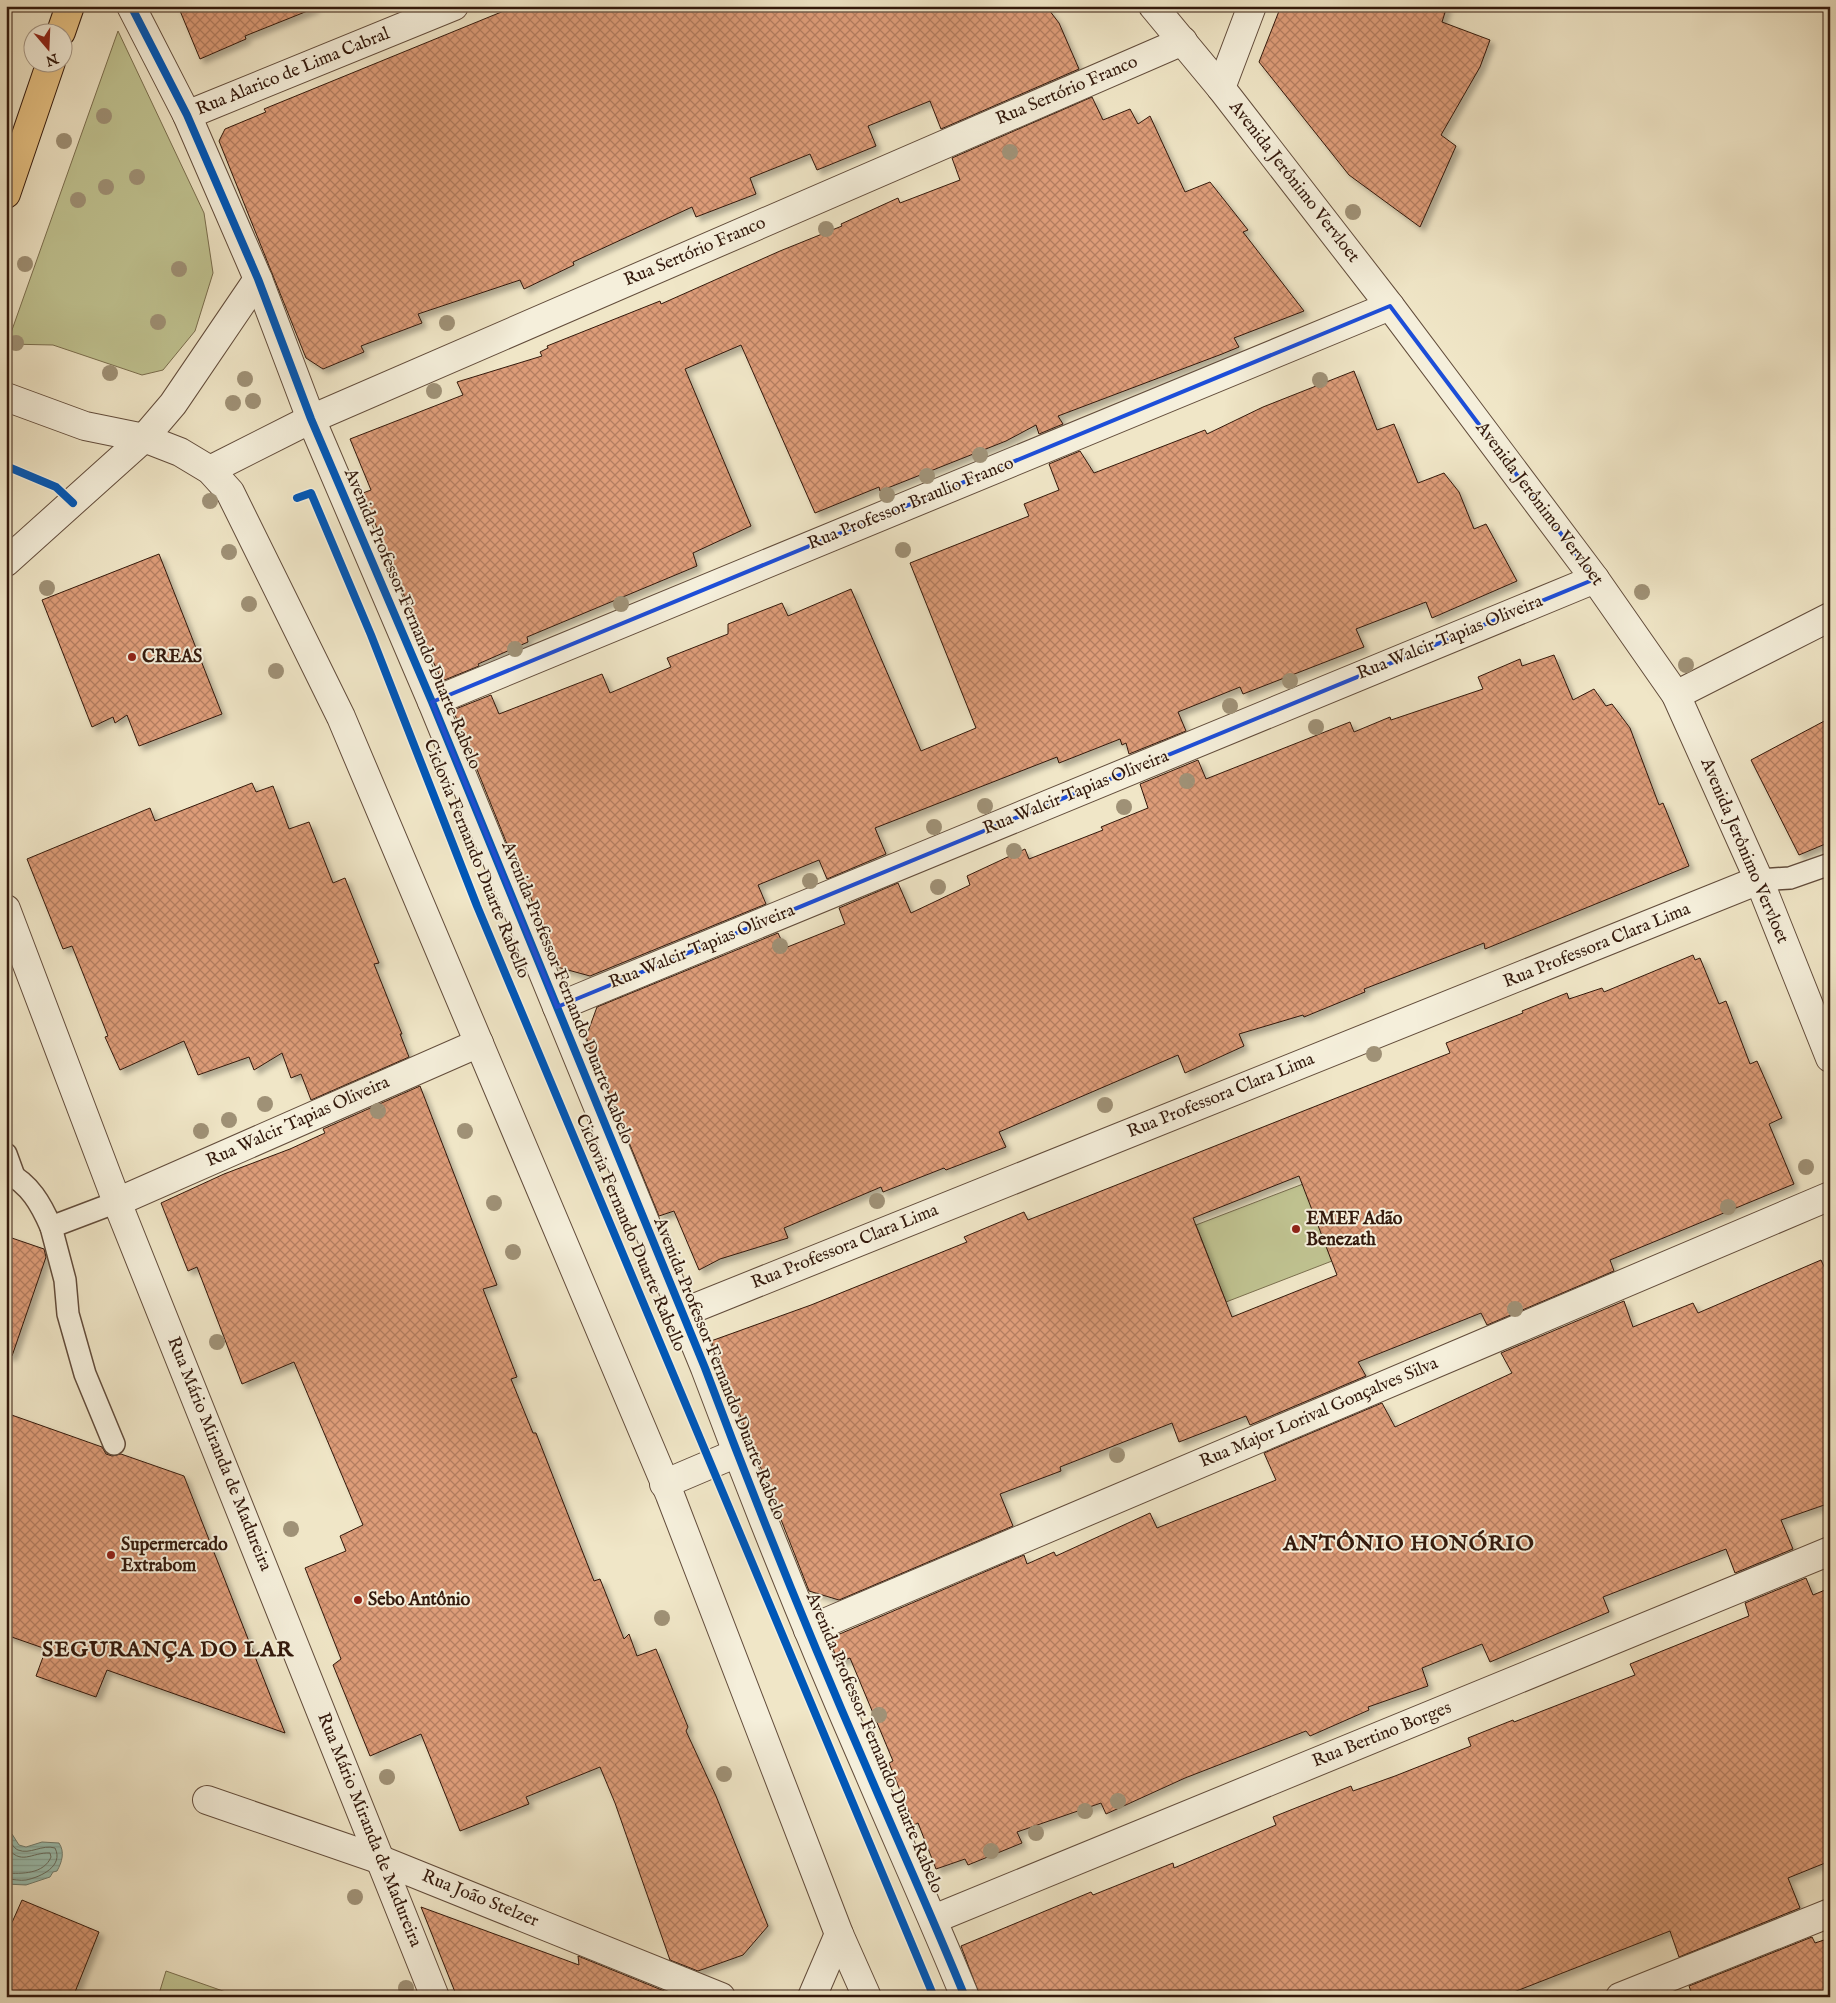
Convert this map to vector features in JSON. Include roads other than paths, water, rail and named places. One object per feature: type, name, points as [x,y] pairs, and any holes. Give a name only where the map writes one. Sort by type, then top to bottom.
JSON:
[{"type":"main road","points":[[64,22],[70,6]]},
{"type":"main road","points":[[6,194],[48,72]]},
{"type":"street","name":"Avenida Professor Fernando Duarte Rabelo","points":[[131,6],[187,115],[258,279],[311,419],[432,702],[705,1368],[808,1630],[872,1781],[934,1919],[965,1997]]},
{"type":"street","name":"Rua Alarico de Lima Cabral","points":[[187,115],[454,6]]},
{"type":"street","name":"Avenida Jerônimo Vervloet","points":[[1153,6],[1221,88],[1390,306],[1595,579],[1676,695],[1759,880],[1830,1058]]},
{"type":"street","points":[[1221,88],[1252,6]]},
{"type":"street","name":"Rua Sertório Franco","points":[[210,470],[311,419],[1183,41]]},
{"type":"street","points":[[6,562],[144,438],[178,396],[258,279]]},
{"type":"street","name":"Rua Professor Braulio Franco","points":[[432,702],[1390,306]]},
{"type":"street","points":[[6,397],[85,426],[144,438],[180,452],[210,470],[230,492],[342,717],[664,1484],[839,1934],[867,1997]]},
{"type":"street","name":"Rua Walcir Tapias Oliveira","points":[[557,1007],[1595,579]]},
{"type":"street","points":[[1676,695],[1830,616]]},
{"type":"street","name":"Rua Professora Clara Lima","points":[[682,1313],[1759,880]]},
{"type":"street","name":"Rua Mário Miranda de Madureira","points":[[6,909],[118,1202],[435,1997]]},
{"type":"street","name":"Rua Walcir Tapias Oliveira","points":[[118,1202],[479,1043]]},
{"type":"street","name":"Rua Major Lorival Gonçalves Silva","points":[[808,1630],[1830,1196]]},
{"type":"street","points":[[664,1484],[737,1453]]},
{"type":"street","name":"Rua Bertino Borges","points":[[934,1919],[1830,1551]]},
{"type":"street","name":"Rua João Stelzer","points":[[207,1800],[381,1860],[721,1997]]},
{"type":"street","points":[[1620,1997],[1830,1913]]},
{"type":"street","points":[[812,1997],[839,1934]]},
{"type":"lane","points":[[1759,880],[1790,878],[1830,864]]},
{"type":"lane","points":[[6,1154],[10,1174],[38,1198],[52,1227],[65,1280],[68,1314],[82,1365],[114,1444]]},
{"type":"lane","points":[[52,1227],[118,1202]]},
{"type":"water","points":[[6,1832],[12,1834],[19,1845],[26,1847],[42,1842],[59,1843],[62,1857],[57,1871],[53,1872],[50,1877],[26,1885],[6,1884]]},
{"type":"place","name":"CREAS","points":[[132,657]]},
{"type":"place","name":"EMEF Adão Benezath","points":[[1296,1229]]},
{"type":"place","name":"Supermercado Extrabom","points":[[111,1555]]},
{"type":"place","name":"Sebo Antônio","points":[[358,1600]]},
{"type":"district","name":"ANTÔNIO HONÓRIO","points":[[1409,1544]]},
{"type":"district","name":"SEGURANÇA DO LAR","points":[[168,1650]]}]
